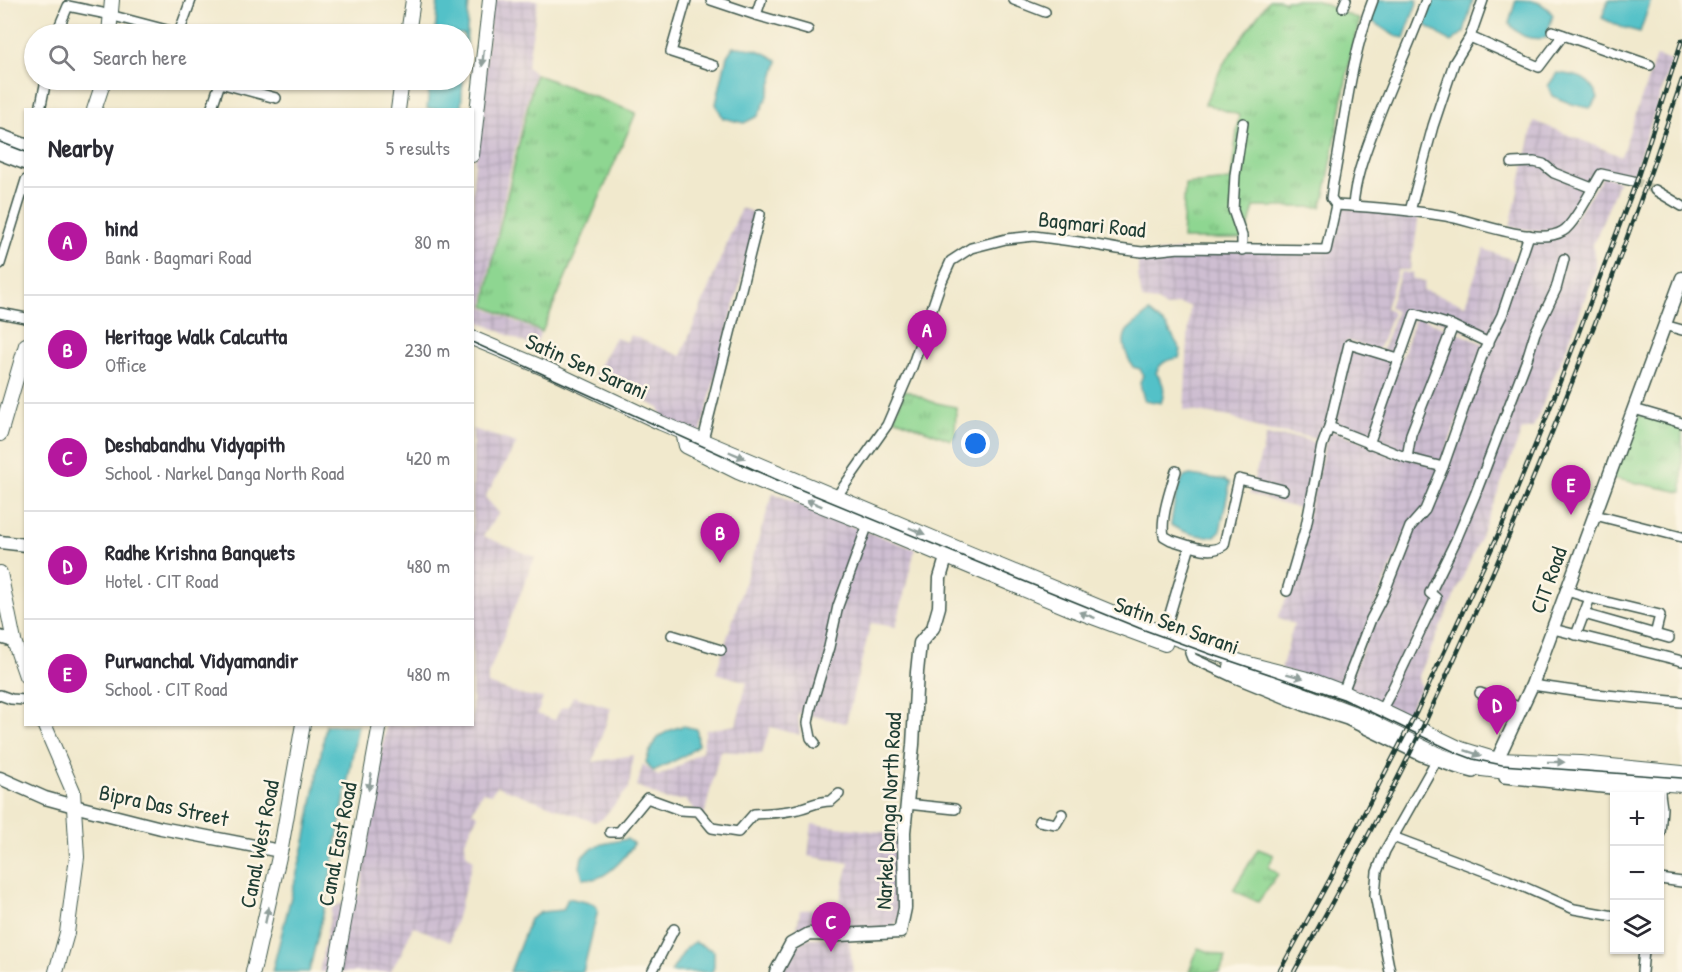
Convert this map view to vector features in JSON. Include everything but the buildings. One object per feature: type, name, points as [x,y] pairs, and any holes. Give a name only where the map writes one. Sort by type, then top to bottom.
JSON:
[{"type":"main road","points":[[110,24],[112,0]]},
{"type":"main road","points":[[409,24],[413,0]]},
{"type":"main road","points":[[474,138],[490,0]]},
{"type":"main road","points":[[95,108],[101,90]]},
{"type":"main road","points":[[398,108],[401,90]]},
{"type":"main road","points":[[0,137],[24,146]]},
{"type":"main road","points":[[0,152],[24,161]]},
{"type":"main road","name":"Satin Sen Sarani","points":[[474,339],[684,432],[702,447],[772,486],[868,524],[948,551],[1241,662],[1311,680],[1343,692],[1445,742],[1481,756],[1497,760],[1580,763],[1661,783],[1682,773]]},
{"type":"main road","points":[[1,427],[24,352]]},
{"type":"main road","name":"Satin Sen Sarani","points":[[702,447],[837,496],[1071,609],[1339,708],[1458,762],[1482,769],[1507,772],[1682,785]]},
{"type":"main road","points":[[0,573],[7,639],[24,672]]},
{"type":"main road","points":[[45,726],[73,791],[77,857],[67,933],[56,972]]},
{"type":"main road","name":"Canal West Road","points":[[253,972],[280,851],[303,726]]},
{"type":"main road","name":"Canal East Road","points":[[335,972],[380,726]]},
{"type":"street","points":[[184,24],[191,0]]},
{"type":"street","points":[[686,0],[671,52],[714,66]]},
{"type":"street","points":[[711,0],[808,30]]},
{"type":"street","points":[[756,15],[761,0]]},
{"type":"street","points":[[1014,0],[1046,12]]},
{"type":"street","points":[[1372,0],[1365,18],[1354,64],[1333,183],[1331,198],[1336,205],[1386,207],[1448,216],[1507,231],[1544,237],[1563,231],[1574,219],[1601,174],[1633,182]]},
{"type":"street","points":[[1353,206],[1354,185],[1365,152],[1426,0]]},
{"type":"street","points":[[1410,211],[1433,126],[1454,63],[1470,38],[1483,0]]},
{"type":"street","points":[[60,24],[68,6],[142,24]]},
{"type":"street","points":[[1552,32],[1650,65]]},
{"type":"street","points":[[1470,38],[1539,67],[1563,35]]},
{"type":"street","points":[[40,108],[44,90]]},
{"type":"street","points":[[212,108],[217,90]]},
{"type":"street","points":[[250,90],[276,98]]},
{"type":"street","points":[[1242,250],[1242,236],[1233,210],[1235,175],[1243,123]]},
{"type":"street","points":[[1512,164],[1534,162],[1543,164],[1554,173],[1592,188]]},
{"type":"street","points":[[0,264],[24,186]]},
{"type":"street","points":[[1655,190],[1682,206]]},
{"type":"street","name":"Bagmari Road","points":[[837,496],[887,425],[912,367],[939,285],[951,261],[971,248],[1006,239],[1034,236],[1142,252],[1179,248],[1326,250],[1336,205]]},
{"type":"street","points":[[702,447],[760,214]]},
{"type":"street","points":[[1343,692],[1410,527],[1425,510],[1443,467],[1483,353],[1502,315],[1529,235]]},
{"type":"street","points":[[1374,723],[1436,598],[1430,593],[1471,504],[1535,333],[1556,289],[1564,259]]},
{"type":"street","name":"CIT Road","points":[[1497,760],[1532,685],[1682,278]]},
{"type":"street","points":[[0,313],[24,318]]},
{"type":"street","points":[[1369,444],[1415,314],[1453,326],[1489,343]]},
{"type":"street","points":[[1664,325],[1682,330]]},
{"type":"street","points":[[1407,458],[1411,434],[1453,326]]},
{"type":"street","points":[[1287,591],[1306,526],[1322,446],[1329,427],[1349,344],[1398,358]]},
{"type":"street","points":[[1634,409],[1682,423]]},
{"type":"street","points":[[1329,427],[1407,458],[1443,467]]},
{"type":"street","points":[[1176,471],[1169,493],[1163,529],[1164,536],[1206,550],[1217,550],[1224,545],[1239,479],[1283,490]]},
{"type":"street","points":[[1595,515],[1682,537]]},
{"type":"street","points":[[815,744],[811,738],[808,723],[811,707],[829,647],[838,606],[868,524]]},
{"type":"street","points":[[0,542],[24,544]]},
{"type":"street","points":[[1164,634],[1190,546]]},
{"type":"street","name":"Narkel Danga North Road","points":[[776,972],[791,944],[809,934],[900,932],[905,908],[904,832],[920,643],[933,628],[939,607],[940,578],[948,551]]},
{"type":"street","points":[[1567,591],[1660,615],[1655,634]]},
{"type":"street","points":[[1576,635],[1590,598]]},
{"type":"street","points":[[1584,614],[1669,638]]},
{"type":"street","points":[[1553,629],[1682,661]]},
{"type":"street","points":[[672,635],[721,650]]},
{"type":"street","points":[[1190,652],[1192,658],[1235,678],[1304,706],[1347,720],[1421,756],[1458,769],[1489,777],[1661,783],[1661,792]]},
{"type":"street","points":[[1532,685],[1595,694],[1682,702]]},
{"type":"street","points":[[1480,693],[1521,708]]},
{"type":"street","points":[[0,695],[24,700]]},
{"type":"street","points":[[1390,972],[1375,895],[1377,872],[1385,851],[1436,761]]},
{"type":"street","name":"Bipra Das Street","points":[[0,778],[45,798],[74,806],[161,828],[280,851]]},
{"type":"street","points":[[610,832],[619,832],[647,798],[680,810],[698,811],[712,828],[738,832],[754,814],[784,813],[819,801],[831,801],[839,794]]},
{"type":"street","points":[[907,804],[955,810]]},
{"type":"street","points":[[1039,821],[1056,824],[1062,814]]},
{"type":"street","points":[[1393,837],[1508,880],[1574,909],[1610,915]]},
{"type":"street","points":[[1664,880],[1682,882]]},
{"type":"street","points":[[652,972],[674,929]]},
{"type":"street","points":[[1642,972],[1644,954]]},
{"type":"shaded area","points":[[492,0],[538,0],[527,67],[534,73],[509,175],[483,307],[541,333],[534,347],[474,319],[474,171]]},
{"type":"shaded area","points":[[1656,56],[1672,61],[1633,175],[1600,169],[1574,211],[1561,227],[1539,231],[1510,227],[1534,121],[1621,156]]},
{"type":"shaded area","points":[[1603,176],[1619,181],[1593,245],[1596,269],[1533,428],[1522,430],[1481,536],[1418,678],[1421,687],[1407,714],[1346,690],[1411,528],[1427,510],[1530,237],[1565,232]]},
{"type":"shaded area","points":[[1338,207],[1419,214],[1410,270],[1398,270],[1386,308],[1393,313],[1378,350],[1347,341],[1327,426],[1320,440],[1264,430],[1231,417],[1184,410],[1190,306],[1177,304],[1166,308],[1157,301],[1142,299],[1138,255],[1179,250],[1326,251]]},
{"type":"shaded area","points":[[741,208],[758,214],[700,436],[662,417],[659,408],[594,375],[615,337],[626,342],[631,335],[681,356]]},
{"type":"shaded area","points":[[1484,249],[1518,262],[1487,340],[1415,311],[1398,356],[1382,351],[1396,312],[1389,307],[1401,272],[1413,272],[1412,278],[1425,282],[1423,290],[1465,305]]},
{"type":"shaded area","points":[[1416,316],[1485,344],[1441,465],[1331,426],[1350,347],[1401,361]]},
{"type":"shaded area","points":[[474,429],[517,443],[485,497],[499,513],[483,536],[535,557],[488,675],[488,684],[518,694],[543,698],[537,714],[555,720],[561,708],[568,706],[573,696],[611,708],[593,762],[633,755],[629,788],[602,819],[594,822],[497,786],[491,794],[482,792],[472,812],[478,815],[465,841],[466,854],[473,860],[450,942],[413,926],[390,972],[319,972],[332,908],[360,894],[386,726],[474,726]]},
{"type":"shaded area","points":[[1331,430],[1440,468],[1425,510],[1409,525],[1341,688],[1281,669],[1294,624],[1278,618],[1290,590],[1325,444]]},
{"type":"shaded area","points":[[1266,436],[1295,437],[1321,444],[1308,510],[1250,494]]},
{"type":"shaded area","points":[[773,493],[846,524],[915,549],[896,627],[871,623],[846,723],[798,713],[800,735],[770,727],[762,754],[720,751],[704,816],[699,815],[686,800],[667,800],[637,786],[643,764],[658,776],[702,751],[706,730],[736,725],[747,682],[716,673]]},
{"type":"shaded area","points":[[812,824],[900,834],[900,919],[889,930],[813,928],[800,933],[797,927],[800,910],[838,908],[849,863],[808,856]]},
{"type":"shaded area","points":[[808,938],[849,938],[853,972],[781,972],[795,946]]},
{"type":"green space","points":[[1269,0],[1285,2],[1286,0],[1315,0],[1360,20],[1350,58],[1325,196],[1321,207],[1254,207],[1245,239],[1182,239],[1185,184],[1231,180],[1239,115],[1205,104],[1222,66]]},
{"type":"green space","points":[[535,74],[636,113],[542,332],[485,306],[494,252]]},
{"type":"green space","points":[[905,390],[932,402],[956,407],[955,435],[951,440],[894,418]]},
{"type":"green space","points":[[1635,414],[1682,425],[1682,492],[1612,478]]},
{"type":"green space","points":[[1258,849],[1274,855],[1268,867],[1278,874],[1258,902],[1233,890]]},
{"type":"green space","points":[[1198,948],[1226,957],[1220,972],[1189,972]]},
{"type":"water","points":[[438,0],[469,0],[467,24],[436,24]]},
{"type":"water","points":[[1377,0],[1418,0],[1404,38],[1395,36],[1370,20]]},
{"type":"water","points":[[1430,0],[1473,0],[1464,32],[1451,42],[1426,25],[1425,14]]},
{"type":"water","points":[[1516,0],[1537,2],[1553,15],[1546,38],[1525,36],[1517,32],[1509,23]]},
{"type":"water","points":[[1608,0],[1651,0],[1640,32],[1621,27],[1602,18]]},
{"type":"water","points":[[733,47],[757,50],[778,61],[768,96],[758,116],[744,123],[723,118],[716,104],[727,56]]},
{"type":"water","points":[[1557,73],[1577,76],[1591,85],[1598,98],[1590,108],[1552,96],[1548,86]]},
{"type":"water","points":[[429,90],[462,90],[461,108],[427,108]]},
{"type":"water","points":[[1149,312],[1167,327],[1181,350],[1179,358],[1165,362],[1156,373],[1163,387],[1161,403],[1144,400],[1140,383],[1143,375],[1140,369],[1133,367],[1124,345],[1127,331]]},
{"type":"water","points":[[1190,475],[1225,480],[1230,483],[1220,531],[1214,537],[1192,534],[1171,525],[1178,488],[1184,477]]},
{"type":"water","points":[[326,726],[358,726],[324,910],[309,972],[272,972],[306,837]]},
{"type":"water","points":[[683,726],[697,729],[698,745],[686,755],[653,771],[646,762],[655,742],[668,731]]},
{"type":"water","points":[[627,839],[634,844],[617,865],[599,877],[583,878],[580,867],[582,856],[598,845]]},
{"type":"water","points":[[568,898],[594,904],[598,910],[583,972],[510,972],[530,919],[541,912],[563,910]]},
{"type":"water","points":[[694,942],[714,951],[712,972],[671,972],[686,948]]},
{"type":"tunnel","points":[[1633,181],[1655,190]]},
{"type":"tram line","points":[[0,142],[24,151]]},
{"type":"tram line","points":[[474,343],[775,479],[1139,628],[1343,699],[1473,759],[1502,765],[1682,778]]},
{"type":"railway","points":[[1279,972],[1416,713],[1502,526],[1545,421],[1636,182],[1682,40]]},
{"type":"railway","points":[[1294,972],[1412,749],[1498,560],[1596,322],[1682,80]]},
{"type":"place","name":"hind","points":[[927,360]]},
{"type":"place","name":"Purwanchal Vidyamandir","points":[[1571,515]]},
{"type":"place","name":"Heritage Walk Calcutta","points":[[720,563]]},
{"type":"place","name":"Radhe Krishna Banquets","points":[[1497,735]]},
{"type":"place","name":"Deshabandhu Vidyapith","points":[[831,952]]}]
